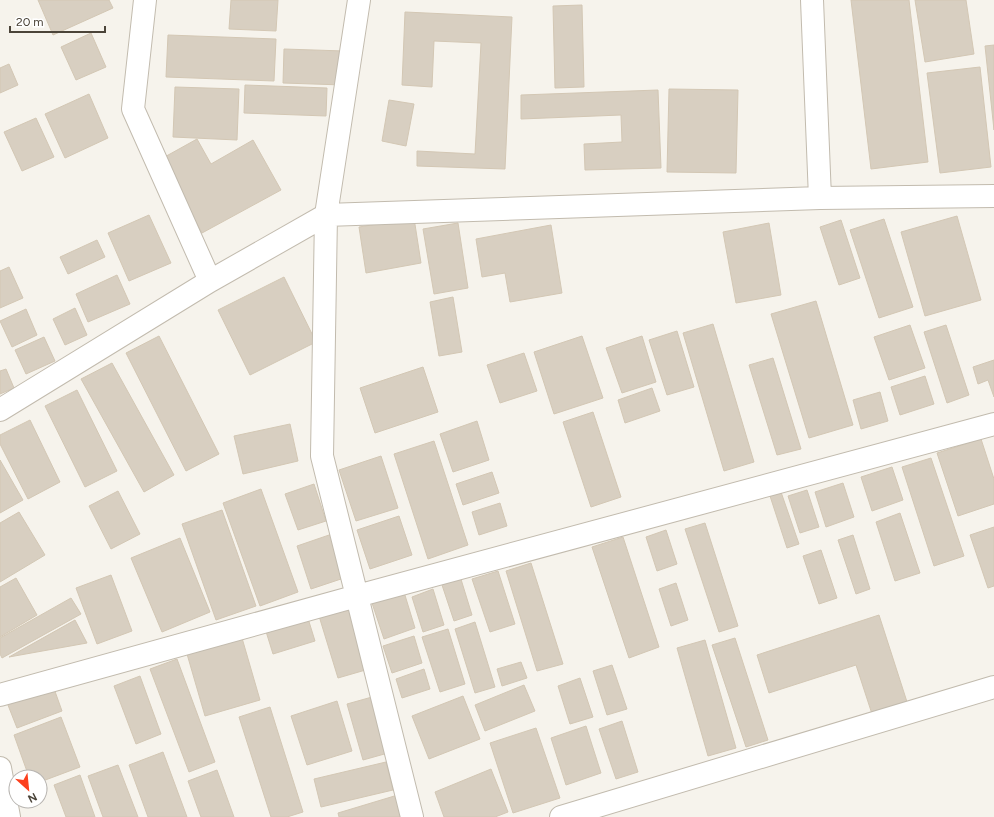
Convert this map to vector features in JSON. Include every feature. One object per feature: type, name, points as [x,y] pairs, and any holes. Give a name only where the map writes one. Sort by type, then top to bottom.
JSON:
[{"type":"street","points":[[145,0],[133,109],[210,281]]},
{"type":"street","points":[[359,0],[326,215],[322,456],[412,817]]},
{"type":"street","points":[[812,0],[820,198]]},
{"type":"street","points":[[0,410],[210,281],[326,215],[820,198],[994,196]]},
{"type":"street","points":[[0,695],[357,596],[994,424]]},
{"type":"street","points":[[561,817],[994,687]]},
{"type":"street","points":[[0,768],[9,817]]},
{"type":"building","points":[[38,0],[109,0],[113,8],[53,35]]},
{"type":"building","points":[[231,0],[278,0],[276,31],[229,29]]},
{"type":"building","points":[[851,0],[909,0],[928,162],[871,169]]},
{"type":"building","points":[[915,0],[966,0],[974,54],[925,62]]},
{"type":"building","points":[[582,5],[584,87],[555,88],[553,6]]},
{"type":"building","points":[[405,12],[512,17],[505,169],[417,166],[417,151],[475,154],[481,43],[434,41],[432,87],[402,85]]},
{"type":"building","points":[[91,33],[106,67],[76,80],[61,47]]},
{"type":"building","points":[[168,35],[276,39],[274,81],[166,77]]},
{"type":"building","points":[[994,45],[994,130],[985,46]]},
{"type":"building","points":[[284,49],[344,51],[343,85],[283,83]]},
{"type":"building","points":[[9,64],[18,85],[0,93],[0,68]]},
{"type":"building","points":[[980,67],[991,167],[940,173],[927,73]]},
{"type":"building","points":[[245,85],[327,88],[326,116],[244,113]]},
{"type":"building","points":[[175,87],[239,89],[237,140],[173,137]]},
{"type":"building","points":[[669,89],[738,90],[736,173],[667,172]]},
{"type":"building","points":[[658,90],[661,168],[585,170],[584,144],[622,142],[621,115],[521,119],[521,95]]},
{"type":"building","points":[[89,94],[108,138],[65,158],[45,114]]},
{"type":"building","points":[[389,100],[414,104],[406,146],[382,141]]},
{"type":"building","points":[[36,118],[54,157],[22,171],[4,132]]},
{"type":"building","points":[[197,139],[211,164],[253,140],[281,190],[202,233],[161,159]]},
{"type":"building","points":[[149,215],[171,263],[129,281],[108,233]]},
{"type":"building","points":[[957,216],[981,300],[925,316],[901,232]]},
{"type":"building","points":[[414,218],[421,263],[366,273],[359,227]]},
{"type":"building","points":[[884,219],[913,307],[879,318],[850,230]]},
{"type":"building","points":[[841,220],[860,278],[839,285],[820,227]]},
{"type":"building","points":[[458,223],[468,288],[434,294],[423,229]]},
{"type":"building","points":[[769,223],[781,295],[736,303],[723,232]]},
{"type":"building","points":[[551,225],[562,293],[510,302],[505,273],[482,277],[476,239]]},
{"type":"building","points":[[97,240],[105,257],[68,274],[60,257]]},
{"type":"building","points":[[9,267],[23,298],[0,308],[0,271]]},
{"type":"building","points":[[117,275],[130,304],[88,322],[76,294]]},
{"type":"building","points":[[284,277],[316,342],[250,375],[218,310]]},
{"type":"building","points":[[453,297],[462,352],[439,356],[430,302]]},
{"type":"building","points":[[816,301],[853,425],[809,438],[771,314]]},
{"type":"building","points":[[75,308],[87,335],[65,345],[53,319]]},
{"type":"building","points":[[26,309],[37,335],[12,347],[0,321]]},
{"type":"building","points":[[713,324],[754,462],[724,471],[683,333]]},
{"type":"building","points":[[910,325],[925,368],[889,380],[874,337]]},
{"type":"building","points":[[946,325],[969,395],[947,403],[924,332]]},
{"type":"building","points":[[677,331],[694,387],[667,395],[649,340]]},
{"type":"building","points":[[159,336],[219,454],[186,471],[126,353]]},
{"type":"building","points":[[582,336],[603,398],[554,414],[534,352]]},
{"type":"building","points":[[642,336],[656,382],[622,393],[606,348]]},
{"type":"building","points":[[44,337],[55,361],[26,374],[15,350]]},
{"type":"building","points":[[524,353],[537,391],[500,403],[487,365]]},
{"type":"building","points":[[773,358],[801,449],[777,455],[749,365]]},
{"type":"building","points":[[994,360],[994,397],[988,380],[978,384],[973,367]]},
{"type":"building","points":[[112,363],[174,475],[144,492],[81,379]]},
{"type":"building","points":[[423,367],[438,412],[375,433],[360,388]]},
{"type":"building","points":[[6,369],[14,388],[0,394],[0,371]]},
{"type":"building","points":[[925,376],[934,404],[900,415],[891,387]]},
{"type":"building","points":[[652,388],[660,411],[625,423],[618,400]]},
{"type":"building","points":[[77,390],[117,471],[85,487],[45,406]]},
{"type":"building","points":[[880,392],[888,421],[861,429],[853,400]]},
{"type":"building","points":[[593,412],[621,497],[591,507],[563,422]]},
{"type":"building","points":[[30,420],[60,482],[28,499],[0,444],[0,435]]},
{"type":"building","points":[[477,421],[489,460],[453,472],[440,434]]},
{"type":"building","points":[[290,424],[298,461],[243,474],[234,436]]},
{"type":"building","points":[[981,439],[994,479],[994,504],[958,516],[937,453]]},
{"type":"building","points":[[434,441],[468,545],[428,559],[394,454]]},
{"type":"building","points":[[381,456],[398,508],[356,521],[339,470]]},
{"type":"building","points":[[931,458],[964,556],[934,566],[902,467]]},
{"type":"building","points":[[0,460],[23,500],[0,513]]},
{"type":"building","points":[[892,467],[903,500],[872,511],[861,477]]},
{"type":"building","points":[[492,472],[499,493],[463,505],[456,484]]},
{"type":"building","points":[[843,483],[854,517],[826,527],[815,492]]},
{"type":"building","points":[[314,484],[326,521],[298,530],[285,494]]},
{"type":"building","points":[[261,489],[298,592],[260,606],[223,503]]},
{"type":"building","points":[[807,490],[819,527],[800,533],[788,496]]},
{"type":"building","points":[[118,491],[140,534],[111,549],[89,506]]},
{"type":"building","points":[[781,492],[799,544],[787,548],[770,496]]},
{"type":"building","points":[[500,503],[507,526],[479,535],[472,512]]},
{"type":"building","points":[[222,510],[256,606],[216,620],[182,524]]},
{"type":"building","points":[[19,512],[45,555],[0,582],[0,523]]},
{"type":"building","points":[[900,513],[920,573],[895,581],[876,522]]},
{"type":"building","points":[[399,516],[412,555],[370,569],[357,530]]},
{"type":"building","points":[[705,523],[738,626],[719,632],[685,529]]},
{"type":"building","points":[[994,527],[994,586],[988,588],[970,535]]},
{"type":"building","points":[[666,530],[677,564],[657,571],[646,537]]},
{"type":"building","points":[[332,534],[347,577],[311,589],[297,546]]},
{"type":"building","points":[[853,535],[870,589],[856,594],[838,540]]},
{"type":"building","points":[[623,537],[659,647],[629,658],[592,547]]},
{"type":"building","points":[[180,538],[210,612],[162,632],[131,558]]},
{"type":"building","points":[[821,550],[837,598],[819,604],[803,556]]},
{"type":"building","points":[[531,563],[563,664],[537,671],[506,571]]},
{"type":"building","points":[[498,571],[515,624],[490,632],[472,579]]},
{"type":"building","points":[[111,575],[132,631],[97,644],[76,588]]},
{"type":"building","points":[[460,576],[472,615],[454,621],[441,582]]},
{"type":"building","points":[[16,578],[37,615],[0,637],[0,587]]},
{"type":"building","points":[[676,583],[688,620],[671,626],[659,589]]},
{"type":"building","points":[[433,589],[444,625],[423,632],[412,597]]},
{"type":"building","points":[[404,592],[415,628],[384,639],[372,603]]},
{"type":"building","points":[[71,598],[81,614],[2,658],[0,654],[0,638]]},
{"type":"building","points":[[349,606],[369,669],[338,678],[319,616]]},
{"type":"building","points":[[306,612],[315,641],[273,654],[264,625]]},
{"type":"building","points":[[879,615],[908,705],[873,717],[856,665],[769,693],[757,655]]},
{"type":"building","points":[[75,620],[87,643],[9,657]]},
{"type":"building","points":[[475,622],[495,687],[475,693],[455,629]]},
{"type":"building","points":[[448,629],[465,684],[440,692],[422,637]]},
{"type":"building","points":[[414,636],[422,663],[392,673],[383,646]]},
{"type":"building","points":[[242,638],[260,700],[205,716],[187,654]]},
{"type":"building","points":[[735,638],[768,740],[746,747],[712,645]]},
{"type":"building","points":[[705,640],[736,748],[708,756],[677,648]]},
{"type":"building","points":[[177,659],[215,762],[189,772],[150,669]]},
{"type":"building","points":[[521,662],[527,678],[502,686],[497,669]]},
{"type":"building","points":[[612,665],[627,709],[607,715],[593,671]]},
{"type":"building","points":[[424,669],[430,689],[402,698],[396,679]]},
{"type":"building","points":[[140,676],[161,734],[136,744],[114,686]]},
{"type":"building","points":[[580,678],[593,717],[570,724],[558,686]]},
{"type":"building","points":[[52,683],[62,711],[17,728],[6,700]]},
{"type":"building","points":[[524,685],[535,711],[485,731],[475,705]]},
{"type":"building","points":[[463,696],[480,739],[429,759],[412,716]]},
{"type":"building","points":[[372,697],[388,753],[363,760],[347,704]]},
{"type":"building","points":[[337,701],[352,751],[307,765],[291,716]]},
{"type":"building","points":[[270,707],[303,812],[287,817],[271,817],[239,717]]},
{"type":"building","points":[[61,717],[80,767],[48,779],[48,769],[26,769],[14,735]]},
{"type":"building","points":[[622,721],[638,772],[616,779],[599,729]]},
{"type":"building","points":[[586,726],[601,773],[566,785],[551,738]]},
{"type":"building","points":[[536,728],[560,798],[513,813],[490,743]]},
{"type":"building","points":[[163,752],[187,817],[148,817],[129,765]]},
{"type":"building","points":[[386,762],[393,790],[321,807],[314,779]]},
{"type":"building","points":[[118,765],[138,817],[103,817],[88,776]]},
{"type":"building","points":[[491,769],[508,812],[495,817],[444,817],[435,792]]},
{"type":"building","points":[[217,770],[234,817],[201,817],[188,781]]},
{"type":"building","points":[[80,775],[95,817],[66,817],[54,785]]},
{"type":"building","points":[[401,794],[408,817],[339,817],[338,813]]}]
